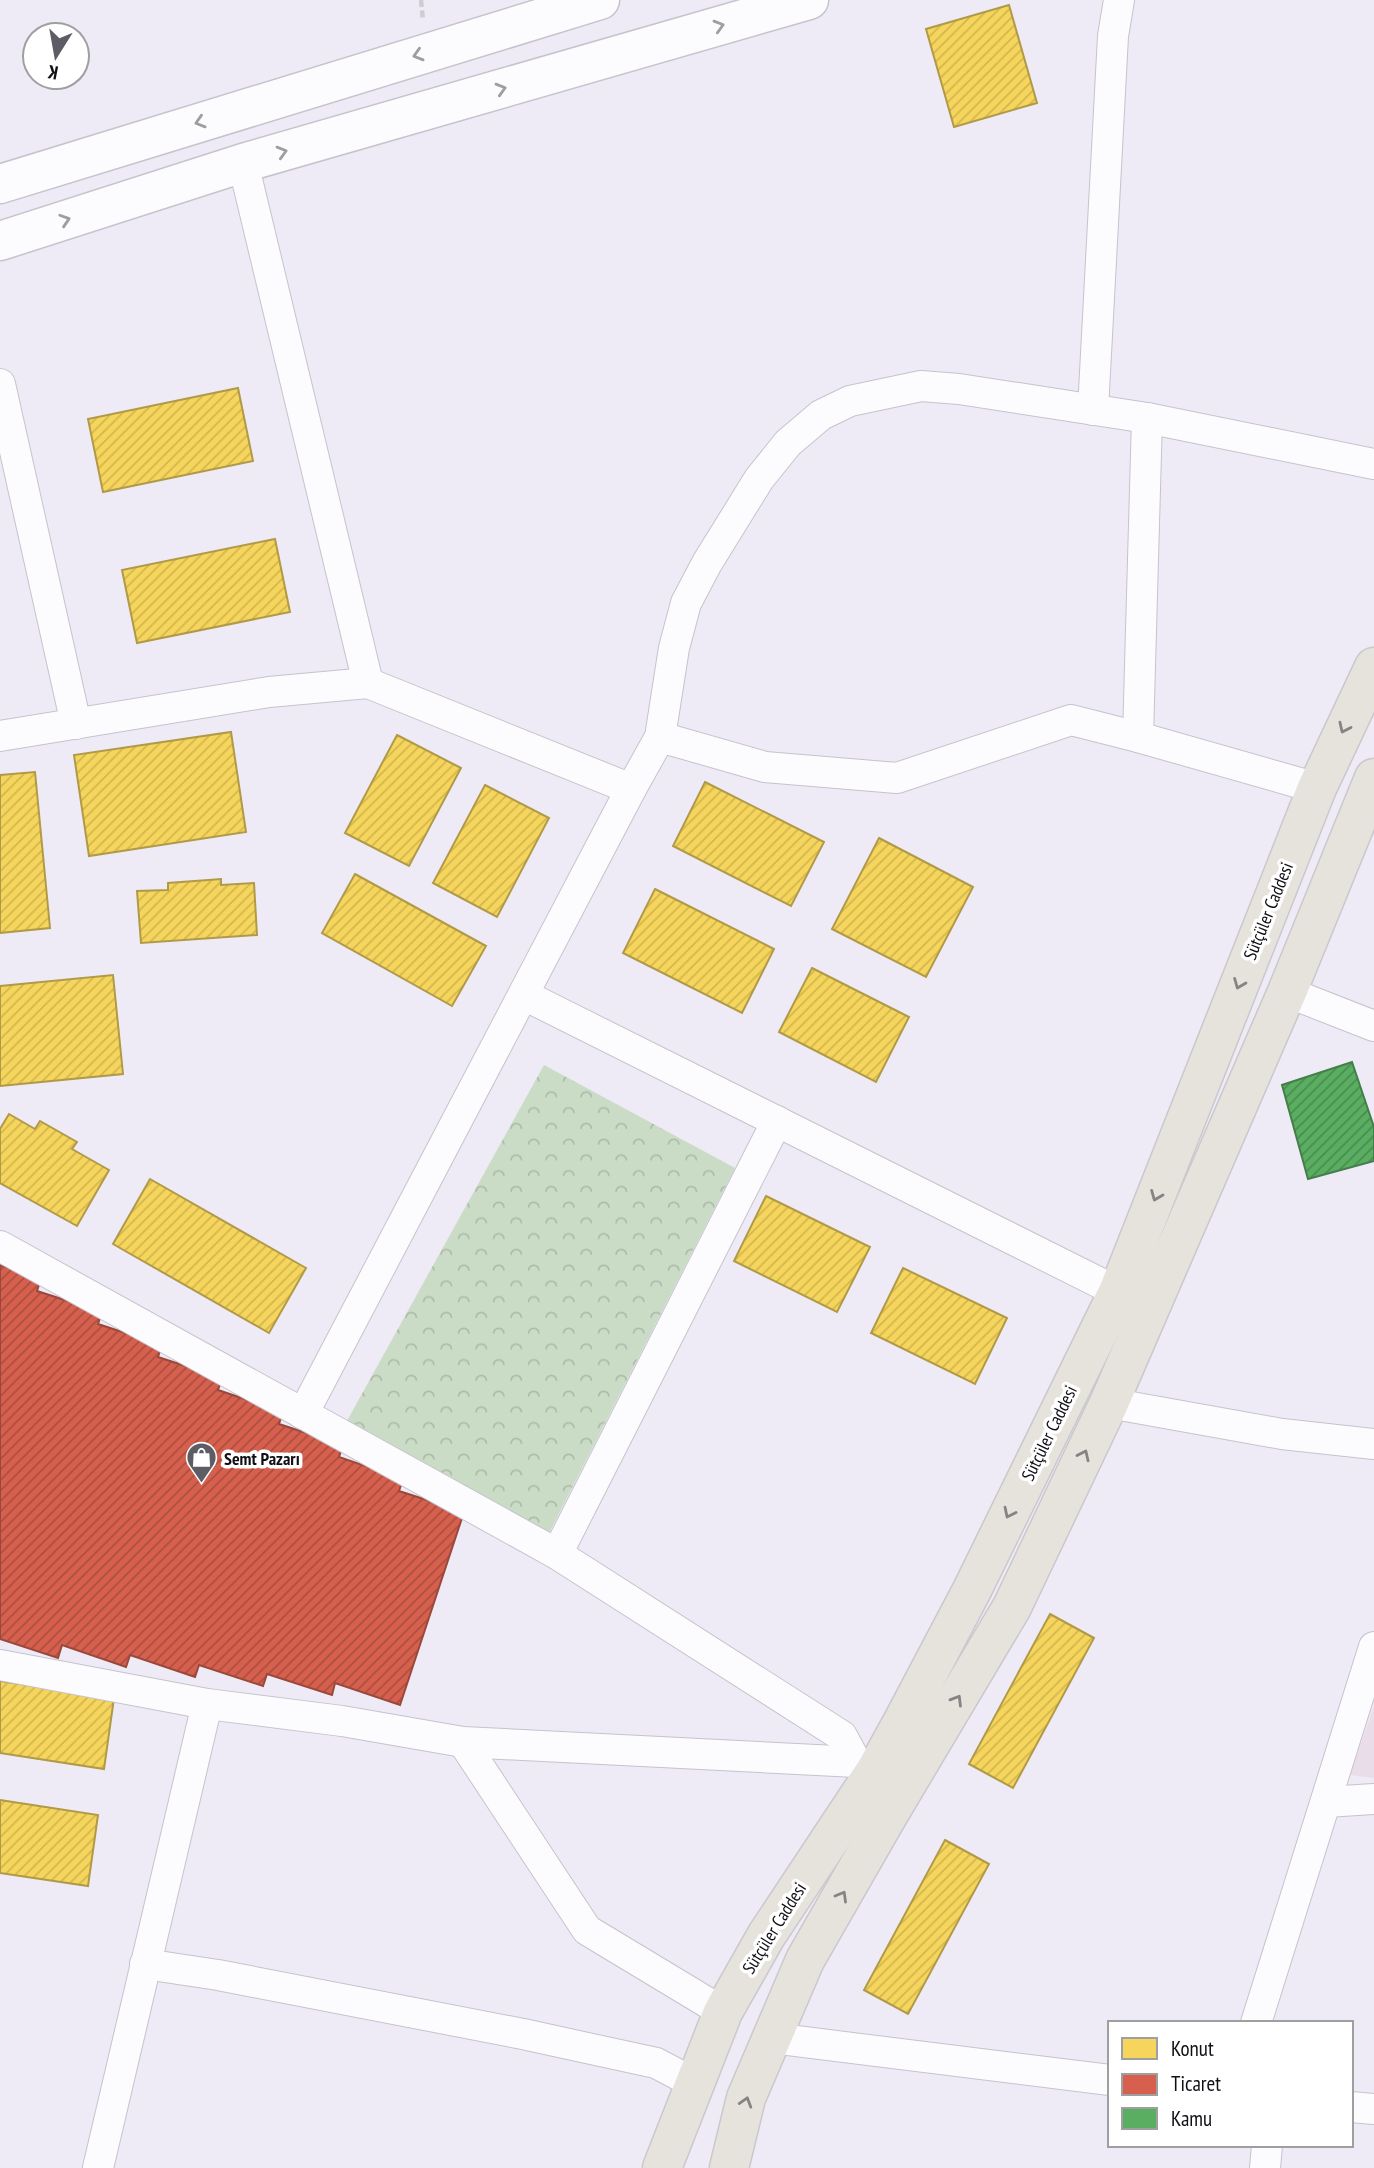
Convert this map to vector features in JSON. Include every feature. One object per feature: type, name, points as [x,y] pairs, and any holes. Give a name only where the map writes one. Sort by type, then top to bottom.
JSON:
[{"type":"main road","points":[[0,184],[600,0]]},
{"type":"main road","points":[[0,241],[243,163],[808,0]]},
{"type":"main road","name":"Sütçüler Caddesi","points":[[662,2168],[723,2012],[972,1590],[1118,1292],[1317,788],[1374,667]]},
{"type":"main road","points":[[729,2168],[746,2098],[805,1960],[887,1816],[1012,1607],[1109,1403],[1287,992],[1374,778]]},
{"type":"street","points":[[1093,410],[1113,36],[1119,0]]},
{"type":"street","points":[[243,163],[368,683]]},
{"type":"street","points":[[0,384],[76,724]]},
{"type":"street","points":[[303,1414],[660,737],[674,649],[686,603],[707,562],[759,479],[788,443],[821,415],[850,401],[921,386],[959,389],[1147,418],[1374,464]]},
{"type":"street","points":[[1138,737],[1147,418]]},
{"type":"street","points":[[0,736],[269,692],[368,683],[631,789]]},
{"type":"street","points":[[660,737],[765,767],[897,778],[1071,720],[1317,788]]},
{"type":"street","points":[[1287,992],[1374,1026]]},
{"type":"street","points":[[524,995],[1118,1292]]},
{"type":"street","points":[[556,1554],[777,1121]]},
{"type":"street","points":[[0,1246],[556,1554],[842,1736],[866,1766]]},
{"type":"street","points":[[1109,1403],[1282,1434],[1374,1444]]},
{"type":"street","points":[[1257,2021],[1374,1647]]},
{"type":"street","points":[[0,1665],[206,1704],[342,1721],[463,1742],[866,1766]]},
{"type":"street","points":[[98,2168],[206,1704]]},
{"type":"street","points":[[463,1742],[587,1930],[723,2012]]},
{"type":"street","points":[[1326,1802],[1374,1799]]},
{"type":"street","points":[[145,1964],[218,1975],[656,2063],[694,2084]]},
{"type":"street","points":[[772,2038],[1108,2080]]},
{"type":"street","points":[[1353,2107],[1374,2109]]},
{"type":"street","points":[[1265,2168],[1267,2147]]},
{"type":"shaded area","points":[[1374,1706],[1374,1778],[1350,1775]]},
{"type":"green space","points":[[544,1065],[735,1168],[547,1537],[343,1428]]},
{"type":"building: Konut","points":[[1009,5],[1037,103],[954,127],[926,29]]},
{"type":"building: Konut","points":[[238,388],[253,461],[103,492],[88,419]]},
{"type":"building: Konut","points":[[275,539],[290,612],[137,643],[122,570]]},
{"type":"building: Konut","points":[[231,732],[246,832],[89,856],[74,755]]},
{"type":"building: Konut","points":[[397,735],[461,768],[409,866],[345,833]]},
{"type":"building: Konut","points":[[35,772],[50,928],[0,933],[0,775]]},
{"type":"building: Konut","points":[[705,782],[824,842],[791,906],[673,846]]},
{"type":"building: Konut","points":[[485,785],[549,818],[497,917],[433,883]]},
{"type":"building: Konut","points":[[879,838],[973,887],[926,977],[832,929]]},
{"type":"building: Konut","points":[[355,874],[486,946],[452,1006],[322,933]]},
{"type":"building: Konut","points":[[221,879],[221,885],[254,883],[257,935],[141,943],[137,891],[168,890],[168,883]]},
{"type":"building: Konut","points":[[655,889],[774,949],[742,1013],[623,953]]},
{"type":"building: Konut","points":[[812,968],[909,1017],[876,1082],[779,1032]]},
{"type":"building: Konut","points":[[113,975],[123,1074],[0,1086],[0,986]]},
{"type":"building: Konut","points":[[9,1114],[35,1129],[40,1121],[77,1142],[72,1149],[109,1170],[77,1226],[0,1183],[0,1129]]},
{"type":"building: Konut","points":[[150,1179],[306,1268],[269,1333],[113,1244]]},
{"type":"building: Konut","points":[[766,1196],[870,1247],[837,1312],[734,1261]]},
{"type":"building: Konut","points":[[903,1268],[1007,1318],[975,1384],[871,1333]]},
{"type":"building: Konut","points":[[1050,1614],[1094,1638],[1013,1788],[969,1764]]},
{"type":"building: Konut","points":[[0,1681],[114,1698],[104,1769],[0,1753]]},
{"type":"building: Konut","points":[[0,1800],[98,1815],[88,1886],[0,1873]]},
{"type":"building: Konut","points":[[945,1840],[989,1864],[908,2014],[864,1990]]},
{"type":"building: Ticaret","name":"Semt Pazarı","points":[[0,1265],[41,1279],[37,1291],[102,1312],[98,1324],[162,1345],[158,1357],[222,1378],[218,1390],[283,1412],[279,1424],[343,1445],[339,1457],[403,1479],[399,1491],[464,1512],[400,1705],[335,1683],[332,1695],[267,1674],[263,1686],[199,1665],[195,1677],[130,1655],[126,1667],[62,1645],[58,1658],[0,1639]]},
{"type":"building: Kamu","points":[[1352,1062],[1374,1127],[1374,1161],[1308,1179],[1282,1085]]},
{"type":"place","name":"Semt Pazarı","points":[[201,1485]]}]
